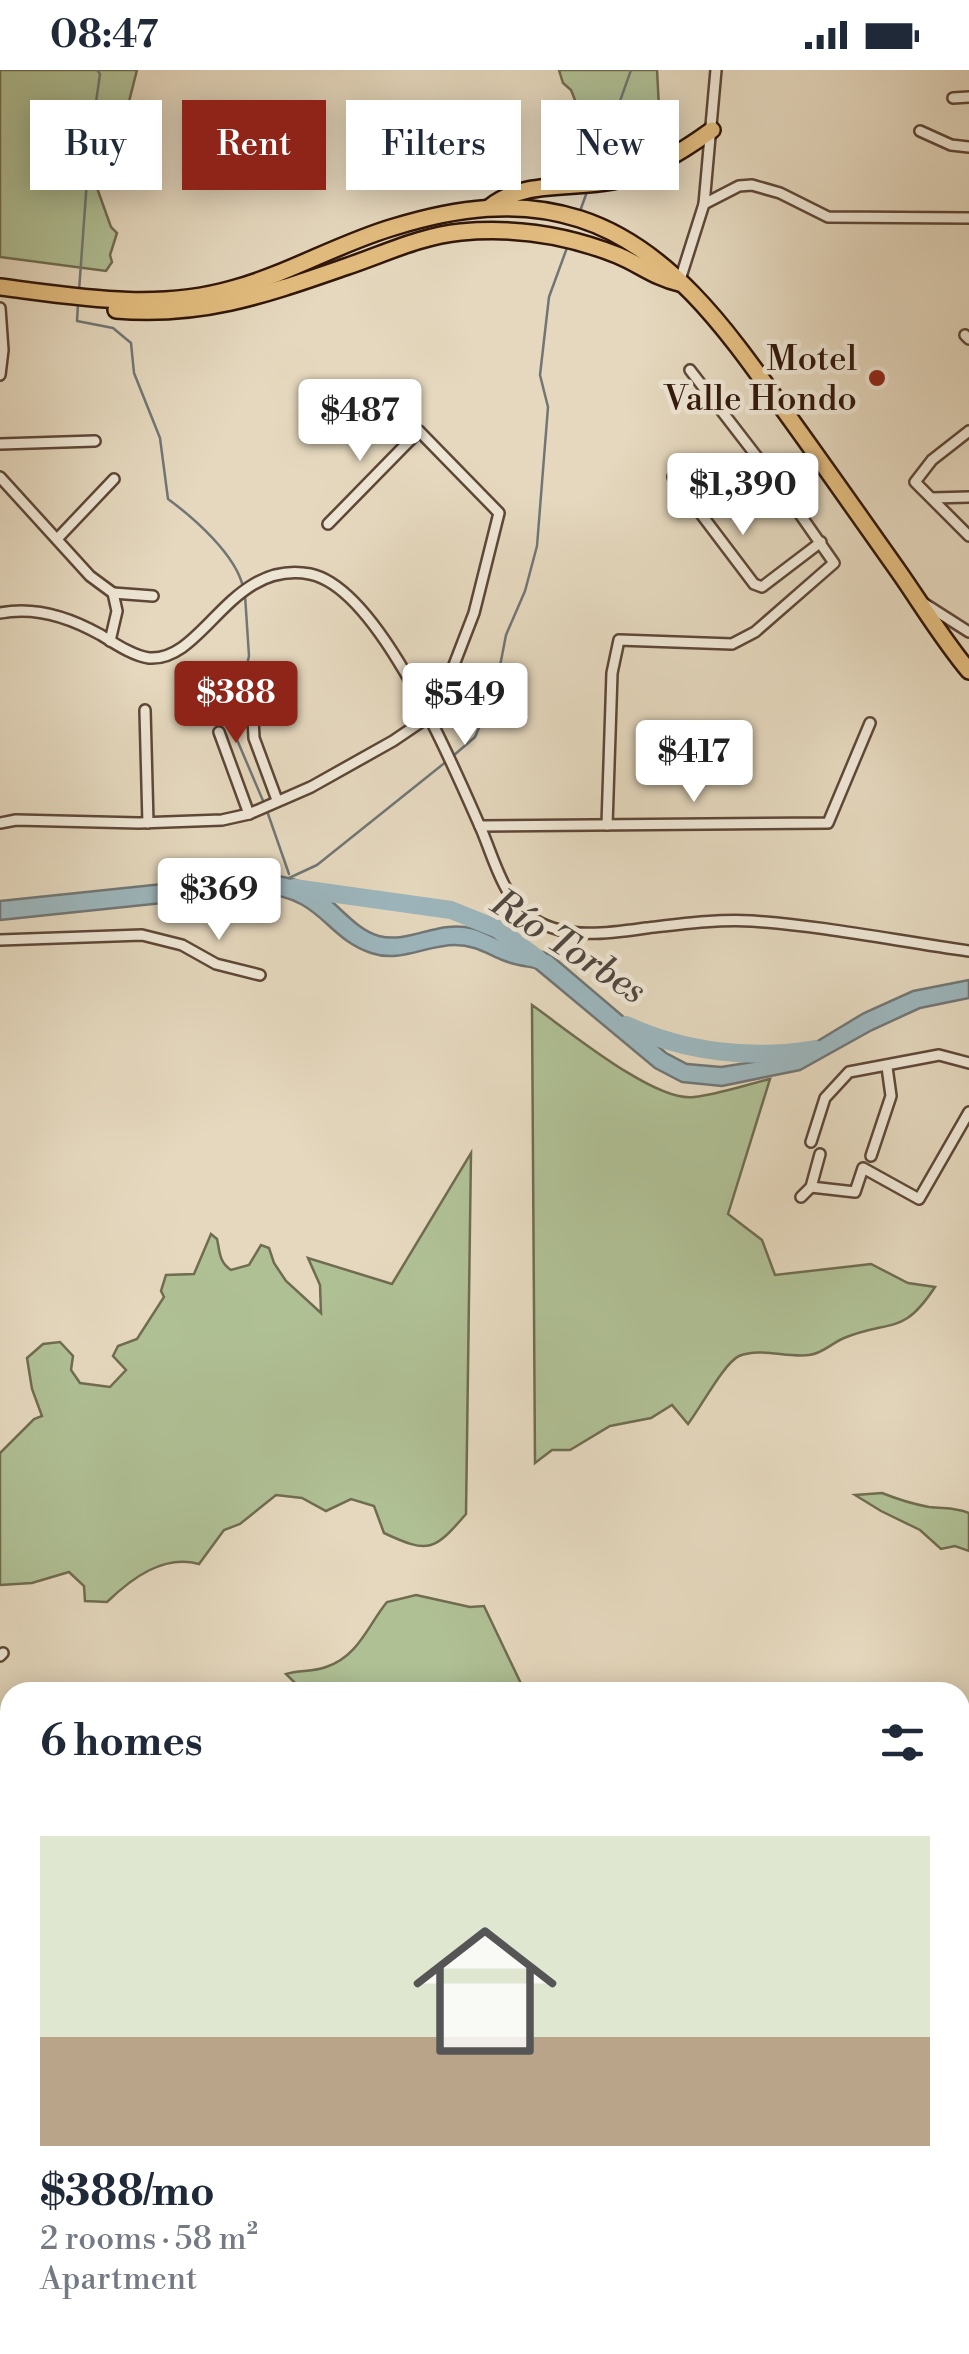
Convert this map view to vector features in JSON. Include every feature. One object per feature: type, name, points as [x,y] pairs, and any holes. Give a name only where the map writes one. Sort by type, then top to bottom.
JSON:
[{"type":"highway","points":[[490,206],[520,190],[581,186],[634,174],[690,146],[712,130]]},
{"type":"highway","points":[[0,287],[111,301],[184,300],[250,283],[395,226],[490,206],[560,214],[594,224],[669,270],[716,319],[969,671]]},
{"type":"highway","points":[[0,297],[142,312],[211,308],[245,301],[434,235],[518,230],[586,243],[630,260],[660,278],[679,282]]},
{"type":"street","points":[[679,282],[704,204],[716,70]]},
{"type":"street","points":[[954,98],[969,98]]},
{"type":"street","points":[[920,130],[950,145],[969,147]]},
{"type":"street","points":[[704,204],[740,186],[752,185],[828,217],[969,218]]},
{"type":"street","points":[[956,218],[969,206]]},
{"type":"street","points":[[0,308],[4,350],[0,375]]},
{"type":"street","points":[[607,825],[612,673],[619,640],[732,644],[755,632],[834,563],[690,370]]},
{"type":"street","points":[[0,823],[148,823],[222,820],[250,814],[353,764],[427,718],[447,683],[474,613],[499,513],[411,426],[376,431],[353,427],[319,393]]},
{"type":"street","points":[[969,431],[932,460],[915,482],[969,536]]},
{"type":"street","points":[[328,524],[419,432]]},
{"type":"street","points":[[0,444],[95,441]]},
{"type":"street","points":[[0,476],[90,576],[113,593],[153,596]]},
{"type":"street","points":[[673,477],[754,584],[762,587],[821,542]]},
{"type":"street","points":[[58,538],[114,479]]},
{"type":"street","points":[[932,498],[969,497]]},
{"type":"street","points":[[0,613],[48,614],[89,628],[150,658],[171,653],[249,586],[273,575],[310,574],[342,588],[373,621],[427,718],[480,826],[495,866],[515,902],[531,918],[557,930],[619,932],[686,923],[749,921],[969,951]]},
{"type":"street","points":[[110,641],[117,610],[113,593]]},
{"type":"street","points":[[918,599],[969,632]]},
{"type":"street","points":[[251,680],[254,738],[277,800]]},
{"type":"street","points":[[145,710],[148,823]]},
{"type":"street","points":[[480,826],[828,823],[870,724]]},
{"type":"street","points":[[219,732],[250,814]]},
{"type":"street","points":[[0,940],[142,934],[182,945],[216,964],[260,975]]},
{"type":"street","points":[[811,1142],[825,1098],[850,1072],[939,1056],[969,1063]]},
{"type":"street","points":[[871,1156],[890,1096],[887,1067]]},
{"type":"street","points":[[812,1187],[855,1192],[863,1168],[920,1199],[969,1112]]},
{"type":"street","points":[[802,1197],[812,1187],[820,1154]]},
{"type":"green space","points":[[0,70],[137,70],[129,100],[30,100],[30,190],[98,190],[111,227],[117,233],[110,255],[112,262],[106,271],[0,257]]},
{"type":"green space","points":[[559,70],[657,70],[659,100],[575,100]]},
{"type":"green space","points":[[532,1005],[634,1077],[677,1096],[703,1096],[770,1079],[728,1214],[762,1240],[775,1275],[871,1264],[908,1283],[935,1287],[905,1320],[860,1332],[814,1354],[756,1352],[739,1356],[720,1376],[688,1424],[672,1405],[651,1418],[610,1426],[570,1450],[552,1450],[535,1463]]},
{"type":"green space","points":[[471,1153],[466,1514],[446,1536],[430,1545],[411,1544],[384,1533],[374,1506],[351,1499],[326,1511],[302,1498],[276,1495],[240,1524],[224,1530],[199,1564],[161,1565],[138,1577],[107,1602],[85,1601],[84,1586],[69,1572],[32,1583],[0,1585],[0,1453],[34,1419],[42,1416],[27,1358],[43,1344],[60,1342],[73,1356],[71,1370],[80,1383],[110,1387],[126,1370],[113,1356],[118,1346],[137,1339],[164,1297],[161,1291],[166,1275],[194,1274],[211,1234],[217,1239],[222,1260],[231,1270],[249,1265],[261,1245],[269,1248],[286,1281],[321,1313],[320,1285],[308,1258],[392,1284]]},
{"type":"green space","points":[[882,1493],[923,1506],[969,1513],[969,1551],[955,1546],[941,1549],[920,1530],[855,1495]]},
{"type":"green space","points":[[416,1595],[470,1607],[484,1606],[520,1682],[294,1682],[286,1674],[321,1669],[346,1656],[387,1602]]},
{"type":"water","points":[[258,874],[311,886],[362,928],[379,936],[468,928],[551,955],[666,1053],[687,1064],[721,1067],[778,1058],[913,991],[969,980],[969,998],[920,1008],[800,1070],[722,1086],[682,1082],[655,1068],[535,968],[462,945],[392,956],[371,953],[355,946],[310,910],[280,896],[259,893],[0,920],[0,901]]},
{"type":"waterway","points":[[79,291],[89,152],[100,74],[97,70]]},
{"type":"waterway","points":[[620,100],[631,70]]},
{"type":"waterway","points":[[579,214],[588,190]]},
{"type":"waterway","points":[[453,756],[475,737],[495,692],[506,635],[525,591],[537,546],[548,407],[540,375],[549,297],[568,245]]},
{"type":"waterway","points":[[78,304],[77,321],[113,328],[131,343],[134,373],[160,438],[168,499],[223,550],[243,587]]},
{"type":"waterway","points":[[245,595],[249,656],[232,728],[264,803]]},
{"type":"waterway","points":[[289,878],[317,865],[447,761]]},
{"type":"waterway","points":[[267,811],[289,874]]},
{"type":"waterway","name":"Río Torbes","points":[[294,888],[451,910],[498,929],[538,959]]},
{"type":"waterway","name":"Río Torbes","points":[[626,1025],[671,1042],[719,1051],[767,1054],[815,1049]]},
{"type":"place","name":"Motel Valle Hondo","points":[[877,378]]}]
